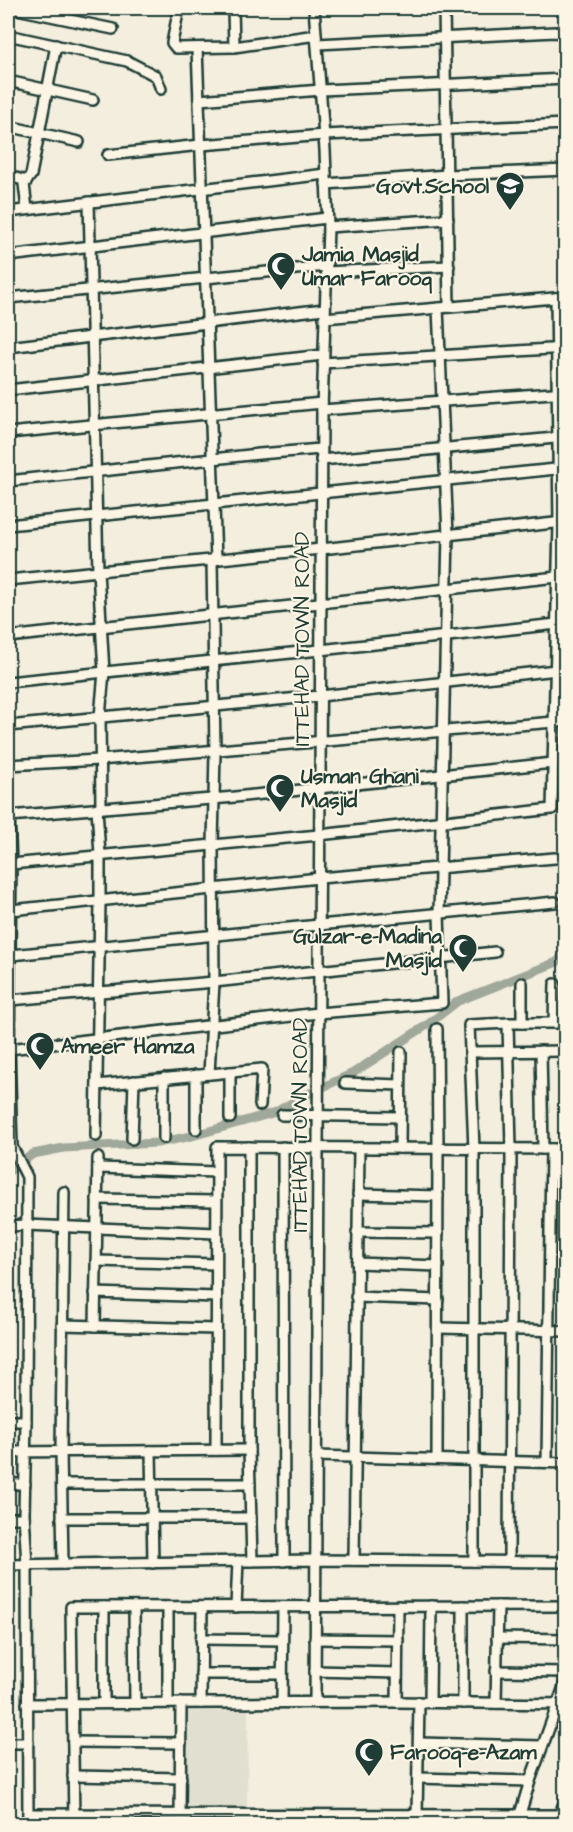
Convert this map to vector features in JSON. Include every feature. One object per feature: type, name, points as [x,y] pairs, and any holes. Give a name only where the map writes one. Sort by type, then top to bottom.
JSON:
[{"type":"street","points":[[12,8],[113,29]]},
{"type":"street","points":[[64,18],[66,8]]},
{"type":"street","points":[[179,8],[172,43],[176,48],[234,47],[317,40],[445,39],[555,32],[566,34]]},
{"type":"street","points":[[232,8],[234,47]]},
{"type":"street","name":"ITTEHAD TOWN ROAD","points":[[314,8],[324,135],[327,222],[321,448],[315,1702]]},
{"type":"street","points":[[444,8],[449,307]]},
{"type":"street","points":[[8,35],[127,61],[156,76],[161,89]]},
{"type":"street","points":[[27,209],[24,184],[32,175],[56,45]]},
{"type":"street","points":[[198,48],[214,504],[214,982],[209,1074]]},
{"type":"street","points":[[199,100],[321,90],[566,79]]},
{"type":"street","points":[[8,81],[93,100]]},
{"type":"street","points":[[108,155],[324,135],[566,124]]},
{"type":"street","points":[[8,126],[79,142]]},
{"type":"street","points":[[8,212],[202,188],[326,179],[566,170]]},
{"type":"street","points":[[8,176],[27,181]]},
{"type":"street","points":[[89,202],[98,571],[104,672],[99,760],[100,901],[96,1136]]},
{"type":"street","points":[[8,256],[204,232],[327,222],[448,219]]},
{"type":"street","points":[[8,298],[206,278],[326,269],[448,266]]},
{"type":"street","points":[[8,347],[207,323],[561,298],[561,669],[554,722],[552,809],[319,835],[9,864]]},
{"type":"street","points":[[8,1046],[98,1039],[318,1013],[442,1003],[439,914],[448,535],[438,308]]},
{"type":"street","points":[[8,390],[209,368],[323,359],[440,356],[561,349]]},
{"type":"street","points":[[8,433],[210,414],[322,406],[442,403],[561,393]]},
{"type":"street","points":[[321,460],[562,437]]},
{"type":"street","points":[[8,482],[321,448]]},
{"type":"street","points":[[8,525],[562,468]]},
{"type":"street","points":[[8,580],[562,523]]},
{"type":"street","points":[[8,637],[562,576]]},
{"type":"street","points":[[8,682],[561,623]]},
{"type":"street","points":[[8,726],[320,696],[561,669]]},
{"type":"street","points":[[8,765],[215,751],[566,721]]},
{"type":"street","points":[[28,1824],[27,1565],[24,1518],[27,1177],[12,1148],[10,1131],[9,816],[215,799],[553,763]]},
{"type":"street","points":[[11,910],[319,878],[555,858]]},
{"type":"street","points":[[11,955],[555,902]]},
{"type":"street","points":[[10,999],[319,972],[495,952]]},
{"type":"street","points":[[522,983],[522,1023]]},
{"type":"street","points":[[554,1023],[555,984]]},
{"type":"street","points":[[508,1023],[511,1149],[509,1561]]},
{"type":"street","points":[[474,1561],[474,1149],[469,1025],[566,1023]]},
{"type":"street","points":[[437,1029],[437,1460]]},
{"type":"street","points":[[541,1051],[547,1149],[547,1462]]},
{"type":"street","points":[[470,1052],[566,1051]]},
{"type":"street","points":[[400,1148],[401,1052]]},
{"type":"street","points":[[97,1085],[262,1069],[260,1105]]},
{"type":"street","points":[[230,1072],[230,1118]]},
{"type":"street","points":[[196,1075],[196,1129]]},
{"type":"street","points":[[164,1078],[164,1138]]},
{"type":"street","points":[[132,1139],[134,1081]]},
{"type":"street","points":[[345,1083],[400,1085]]},
{"type":"street","points":[[282,1115],[318,1113],[400,1117]]},
{"type":"street","points":[[216,1450],[217,1147],[566,1149]]},
{"type":"street","points":[[249,1147],[249,1450],[252,1561]]},
{"type":"street","points":[[283,1147],[284,1561]]},
{"type":"street","points":[[354,1560],[358,1148]]},
{"type":"street","points":[[95,1326],[98,1163],[216,1172]]},
{"type":"street","points":[[63,1564],[61,1451],[64,1192]]},
{"type":"street","points":[[358,1194],[438,1196]]},
{"type":"street","points":[[97,1199],[216,1201]]},
{"type":"street","points":[[8,1226],[216,1233]]},
{"type":"street","points":[[357,1232],[438,1233]]},
{"type":"street","points":[[96,1261],[216,1264]]},
{"type":"street","points":[[357,1263],[438,1266]]},
{"type":"street","points":[[95,1293],[216,1297]]},
{"type":"street","points":[[356,1297],[438,1300]]},
{"type":"street","points":[[62,1325],[216,1329]]},
{"type":"street","points":[[438,1328],[566,1331]]},
{"type":"street","points":[[8,1421],[26,1420]]},
{"type":"street","points":[[151,1450],[153,1563]]},
{"type":"street","points":[[8,1452],[249,1450]]},
{"type":"street","points":[[316,1456],[566,1463]]},
{"type":"street","points":[[8,1484],[25,1484]]},
{"type":"street","points":[[62,1484],[250,1484]]},
{"type":"street","points":[[8,1518],[24,1518]]},
{"type":"street","points":[[62,1518],[250,1518]]},
{"type":"street","points":[[8,1565],[315,1560],[566,1562]]},
{"type":"street","points":[[236,1607],[238,1561]]},
{"type":"street","points":[[201,1703],[202,1606]]},
{"type":"street","points":[[282,1702],[283,1606]]},
{"type":"street","points":[[397,1702],[398,1606]]},
{"type":"street","points":[[430,1702],[431,1606]]},
{"type":"street","points":[[463,1606],[463,1703]]},
{"type":"street","points":[[496,1703],[498,1606]]},
{"type":"street","points":[[74,1819],[71,1607],[566,1606]]},
{"type":"street","points":[[104,1607],[104,1703]]},
{"type":"street","points":[[134,1607],[135,1703]]},
{"type":"street","points":[[168,1607],[168,1703]]},
{"type":"street","points":[[497,1638],[566,1639]]},
{"type":"street","points":[[201,1639],[282,1640]]},
{"type":"street","points":[[315,1639],[398,1640]]},
{"type":"street","points":[[315,1671],[397,1673]]},
{"type":"street","points":[[496,1671],[566,1672]]},
{"type":"street","points":[[201,1674],[282,1674]]},
{"type":"street","points":[[518,1820],[542,1746],[561,1704],[566,1681]]},
{"type":"street","points":[[27,1704],[282,1702],[561,1704]]},
{"type":"street","points":[[417,1815],[419,1702]]},
{"type":"street","points":[[180,1814],[181,1703]]},
{"type":"street","points":[[73,1742],[181,1743]]},
{"type":"street","points":[[8,1743],[28,1743]]},
{"type":"street","points":[[419,1743],[542,1746]]},
{"type":"street","points":[[73,1776],[181,1778]]},
{"type":"street","points":[[418,1778],[530,1780]]},
{"type":"street","points":[[28,1814],[74,1819],[168,1819],[180,1814],[205,1819],[403,1820],[417,1815],[443,1820],[518,1820],[560,1818],[566,1797]]},
{"type":"shaded area","points":[[248,1702],[247,1814],[180,1814],[181,1703]]},
{"type":"waterway","points":[[8,1172],[33,1154],[64,1148],[157,1143],[192,1136],[276,1112],[353,1073],[427,1025],[458,1001],[557,962],[565,953],[566,931]]},
{"type":"place","name":"Govt.School","points":[[510,212]]},
{"type":"place","name":"Jamia Masjid Umar Farooq","points":[[281,292]]},
{"type":"place","name":"Usman Ghani Masjid","points":[[280,814]]},
{"type":"place","name":"Gulzar-e-Madina Masjid","points":[[463,974]]},
{"type":"place","name":"Ameer Hamza","points":[[40,1072]]},
{"type":"place","name":"Farooq-e-Azam","points":[[369,1778]]}]
